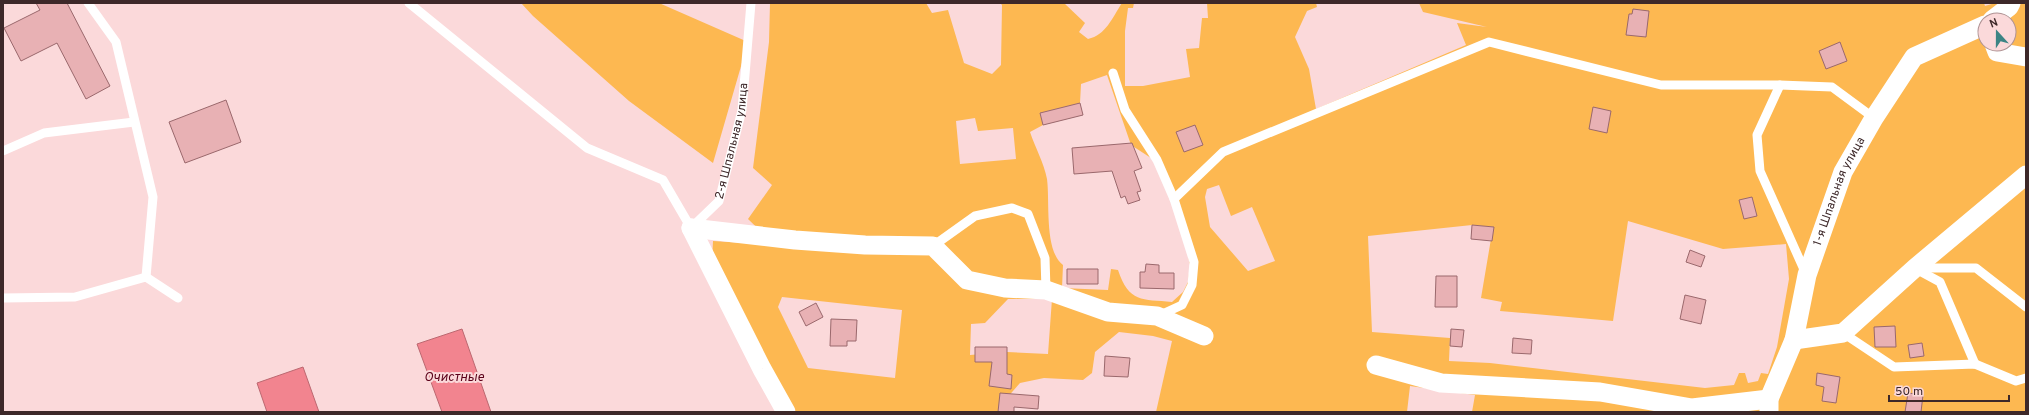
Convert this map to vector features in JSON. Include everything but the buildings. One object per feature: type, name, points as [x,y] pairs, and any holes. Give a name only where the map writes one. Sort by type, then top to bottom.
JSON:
[{"type":"street","points":[[2002,12],[2009,7],[2011,3]]},
{"type":"street","name":"1-я Шпальная улица","points":[[1769,406],[1794,340],[1807,275],[1843,172],[1874,118],[1914,57],[1977,29]]},
{"type":"street","points":[[1997,52],[2026,56]]},
{"type":"street","points":[[1794,340],[1843,333],[1915,268],[2026,175]]},
{"type":"street","points":[[690,228],[795,240],[865,245],[933,246],[967,280],[1005,288],[1046,290],[1108,312],[1158,316],[1204,336]]},
{"type":"street","points":[[690,228],[762,369],[786,412]]},
{"type":"street","points":[[1376,365],[1440,382],[1600,392],[1692,410],[1769,406]]},
{"type":"lane","points":[[88,3],[116,42],[153,197],[146,277]]},
{"type":"lane","points":[[409,3],[587,148],[663,180],[690,228]]},
{"type":"lane","name":"2-я Шпальная улица","points":[[690,228],[719,201],[742,110],[751,3]]},
{"type":"lane","points":[[1174,199],[1223,152],[1489,42],[1661,85],[1780,85],[1832,87],[1874,118]]},
{"type":"lane","points":[[1113,73],[1125,110],[1157,160],[1174,199],[1194,262],[1192,285],[1182,305],[1158,316]]},
{"type":"lane","points":[[1780,85],[1757,135],[1760,171],[1807,275]]},
{"type":"lane","points":[[3,151],[44,133],[134,122]]},
{"type":"lane","points":[[933,246],[975,216],[1012,208],[1028,214],[1045,258],[1046,290]]},
{"type":"lane","points":[[1915,268],[1976,268],[2026,307]]},
{"type":"lane","points":[[1915,268],[1940,282],[1975,364]]},
{"type":"lane","points":[[3,298],[75,297],[146,277],[178,298]]},
{"type":"lane","points":[[1843,333],[1894,367],[1975,364],[2016,381],[2026,378]]},
{"type":"shaded area","points":[[521,3],[659,3],[748,42],[713,163],[629,101],[533,16]]},
{"type":"shaded area","points":[[770,3],[926,3],[932,13],[948,10],[964,63],[992,74],[1001,65],[1002,5],[1000,3],[1064,3],[1085,23],[1079,32],[1088,39],[1100,34],[1104,30],[1122,3],[1134,3],[1133,8],[1128,8],[1125,31],[1125,86],[1143,86],[1190,77],[1186,49],[1199,48],[1202,18],[1208,18],[1207,3],[1316,3],[1317,7],[1307,11],[1295,37],[1309,69],[1316,109],[1466,45],[1457,23],[1487,27],[1423,12],[1419,3],[1984,3],[1985,6],[1995,3],[2026,3],[2026,412],[1472,412],[1475,395],[1410,386],[1407,412],[1156,412],[1172,341],[1153,336],[1119,332],[1095,352],[1092,373],[1083,380],[1044,378],[1020,383],[999,407],[998,412],[794,412],[712,262],[713,241],[775,245],[748,219],[772,185],[753,168],[769,42]],"holes":[[[1107,75],[1131,145],[1154,160],[1172,201],[1185,241],[1190,265],[1188,282],[1183,292],[1172,302],[1145,299],[1132,294],[1122,281],[1118,270],[1111,269],[1108,290],[1062,288],[1063,265],[1057,258],[1050,237],[1047,179],[1044,167],[1030,132],[1043,125],[1040,113],[1080,103],[1081,84]],[[975,118],[978,131],[1013,128],[1016,159],[960,164],[956,121]],[[1219,185],[1231,216],[1252,207],[1275,261],[1248,271],[1210,227],[1205,197],[1207,189]],[[1628,221],[1723,249],[1786,244],[1789,279],[1777,347],[1768,374],[1761,373],[1758,381],[1748,383],[1745,373],[1739,373],[1734,385],[1705,388],[1490,363],[1449,361],[1450,338],[1372,332],[1368,236],[1472,225],[1493,227],[1481,298],[1502,302],[1500,311],[1613,321]],[[782,297],[902,310],[895,378],[808,368],[778,307]],[[1008,299],[1052,299],[1048,354],[1007,352],[970,355],[971,324],[985,323]]]},
{"type":"water","name":"Очистные","points":[[462,329],[491,412],[442,412],[417,344]]},
{"type":"water","points":[[303,367],[319,412],[267,412],[257,383]]}]
